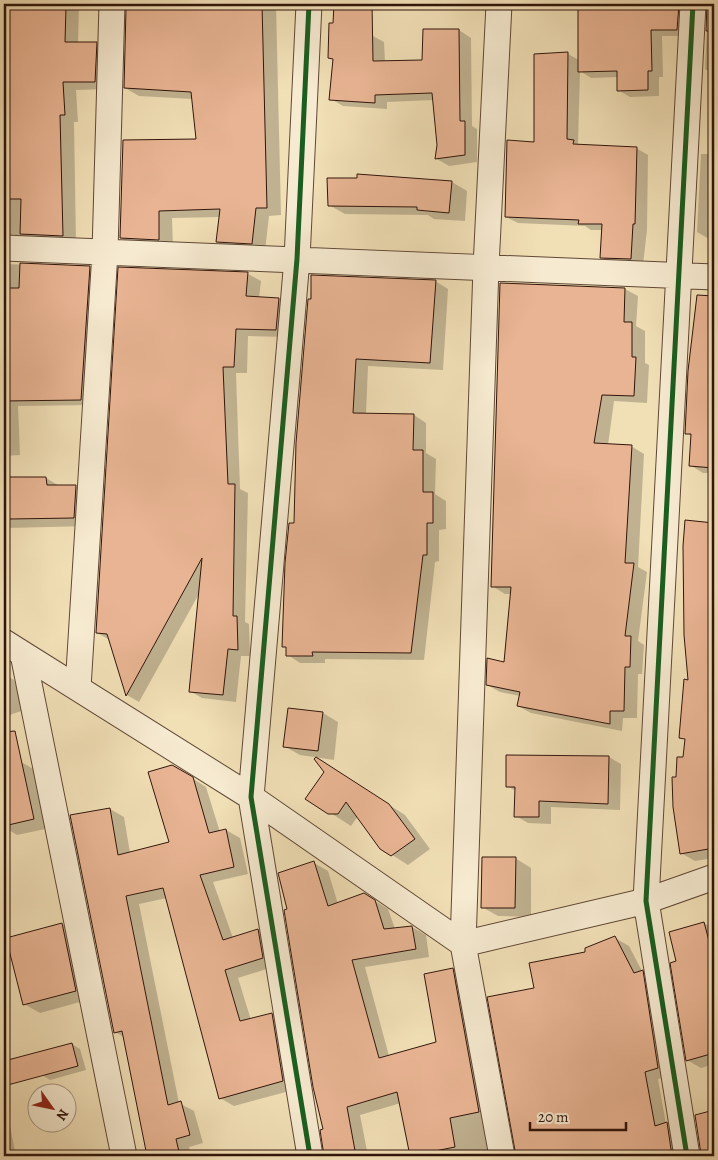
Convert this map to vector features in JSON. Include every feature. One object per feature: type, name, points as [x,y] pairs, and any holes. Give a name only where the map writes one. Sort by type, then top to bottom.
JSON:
[{"type":"street","points":[[78,688],[105,252],[112,4]]},
{"type":"street","points":[[309,4],[296,259],[251,798],[310,1156]]},
{"type":"street","points":[[500,4],[486,267],[463,944],[502,1156]]},
{"type":"street","points":[[686,1156],[646,901],[693,4]]},
{"type":"street","points":[[4,248],[714,277]]},
{"type":"street","points":[[13,648],[251,798],[463,944],[646,901],[714,877]]},
{"type":"street","points":[[13,648],[124,1156]]},
{"type":"building","points":[[4,4],[53,4],[53,7],[66,7],[65,42],[97,42],[95,82],[63,82],[65,115],[60,115],[63,236],[20,234],[21,199],[4,199]]},
{"type":"building","points":[[128,4],[262,4],[267,208],[256,208],[252,244],[216,242],[220,209],[159,211],[159,240],[120,238],[123,140],[196,139],[191,92],[124,88],[126,9]]},
{"type":"building","points":[[334,4],[372,4],[373,61],[422,60],[423,29],[459,29],[460,121],[465,121],[465,155],[435,159],[437,145],[432,93],[375,95],[375,103],[329,100],[333,59],[328,58],[329,23],[333,23]]},
{"type":"building","points":[[591,4],[679,4],[677,30],[651,30],[652,71],[648,71],[648,90],[617,91],[617,71],[578,72],[578,6]]},
{"type":"building","points":[[707,4],[714,4],[714,31],[706,31]]},
{"type":"building","points":[[568,52],[567,139],[574,140],[573,144],[637,147],[635,224],[633,224],[631,259],[600,258],[602,224],[578,224],[579,220],[505,217],[507,140],[534,142],[534,54]]},
{"type":"building","points":[[357,174],[452,181],[449,213],[417,210],[417,207],[328,206],[327,178],[357,178]]},
{"type":"building","points":[[20,263],[90,266],[81,400],[4,401],[4,288],[19,288]]},
{"type":"building","points":[[118,267],[248,272],[246,296],[279,298],[276,330],[236,329],[234,367],[223,367],[228,484],[235,484],[233,616],[237,616],[238,650],[228,649],[223,695],[189,692],[202,558],[126,696],[107,634],[96,633]]},
{"type":"building","points":[[311,275],[436,280],[430,363],[356,359],[353,413],[414,414],[413,450],[423,450],[423,492],[433,492],[433,523],[427,523],[427,555],[423,555],[411,653],[312,652],[313,656],[286,656],[286,647],[282,647],[285,563],[289,523],[294,523],[296,443],[308,299],[311,299]]},
{"type":"building","points":[[500,283],[625,288],[624,322],[632,322],[632,357],[636,357],[634,396],[602,395],[594,443],[632,445],[625,563],[634,563],[625,636],[631,636],[630,667],[625,667],[624,711],[610,711],[610,724],[517,706],[520,692],[486,685],[487,658],[504,662],[511,587],[491,587]]},
{"type":"building","points":[[697,295],[714,296],[714,468],[689,466],[691,434],[685,434],[688,371]]},
{"type":"building","points":[[4,477],[46,477],[47,485],[76,485],[74,518],[9,519],[8,504],[4,504]]},
{"type":"building","points":[[685,520],[714,523],[714,703],[709,768],[714,767],[714,848],[680,854],[673,807],[672,777],[676,777],[677,757],[683,757],[685,739],[679,738],[684,679],[688,680],[684,635],[683,546]]},
{"type":"building","points":[[288,708],[323,712],[318,751],[283,747]]},
{"type":"building","points":[[15,731],[34,819],[4,826],[4,732]]},
{"type":"building","points":[[506,755],[609,756],[608,804],[539,801],[539,817],[514,817],[515,787],[506,787]]},
{"type":"building","points":[[316,757],[389,804],[415,839],[391,856],[380,849],[346,802],[338,814],[328,814],[305,799],[324,772],[314,759]]},
{"type":"building","points":[[172,765],[193,777],[209,833],[226,829],[234,867],[200,875],[223,940],[258,929],[263,958],[225,970],[240,1021],[272,1013],[283,1081],[219,1099],[163,888],[126,896],[168,1105],[181,1101],[190,1135],[176,1139],[180,1156],[147,1156],[122,1031],[114,1033],[70,815],[110,808],[118,855],[169,842],[148,772]]},
{"type":"building","points":[[482,857],[516,857],[515,908],[481,908]]},
{"type":"building","points":[[314,861],[328,906],[364,893],[375,900],[384,929],[412,926],[416,949],[352,960],[379,1058],[436,1042],[424,974],[453,968],[479,1112],[450,1118],[455,1147],[410,1156],[397,1092],[347,1107],[356,1156],[324,1156],[320,1130],[323,1129],[313,1087],[284,910],[287,909],[278,873]]},
{"type":"building","points":[[704,922],[714,960],[714,1053],[686,1061],[670,963],[676,961],[669,932]]},
{"type":"building","points":[[62,923],[76,991],[23,1005],[6,938]]},
{"type":"building","points":[[615,936],[634,973],[643,970],[658,1068],[645,1072],[655,1126],[667,1122],[672,1156],[516,1156],[487,997],[534,988],[529,963],[585,952],[585,948]]},
{"type":"building","points":[[72,1043],[78,1066],[4,1086],[4,1061]]},
{"type":"building","points":[[714,1110],[714,1150],[701,1154],[695,1115]]},
{"type":"cycle path","points":[[309,4],[297,259],[251,797],[310,1156]]},
{"type":"cycle path","points":[[687,1156],[646,901],[693,4]]}]
